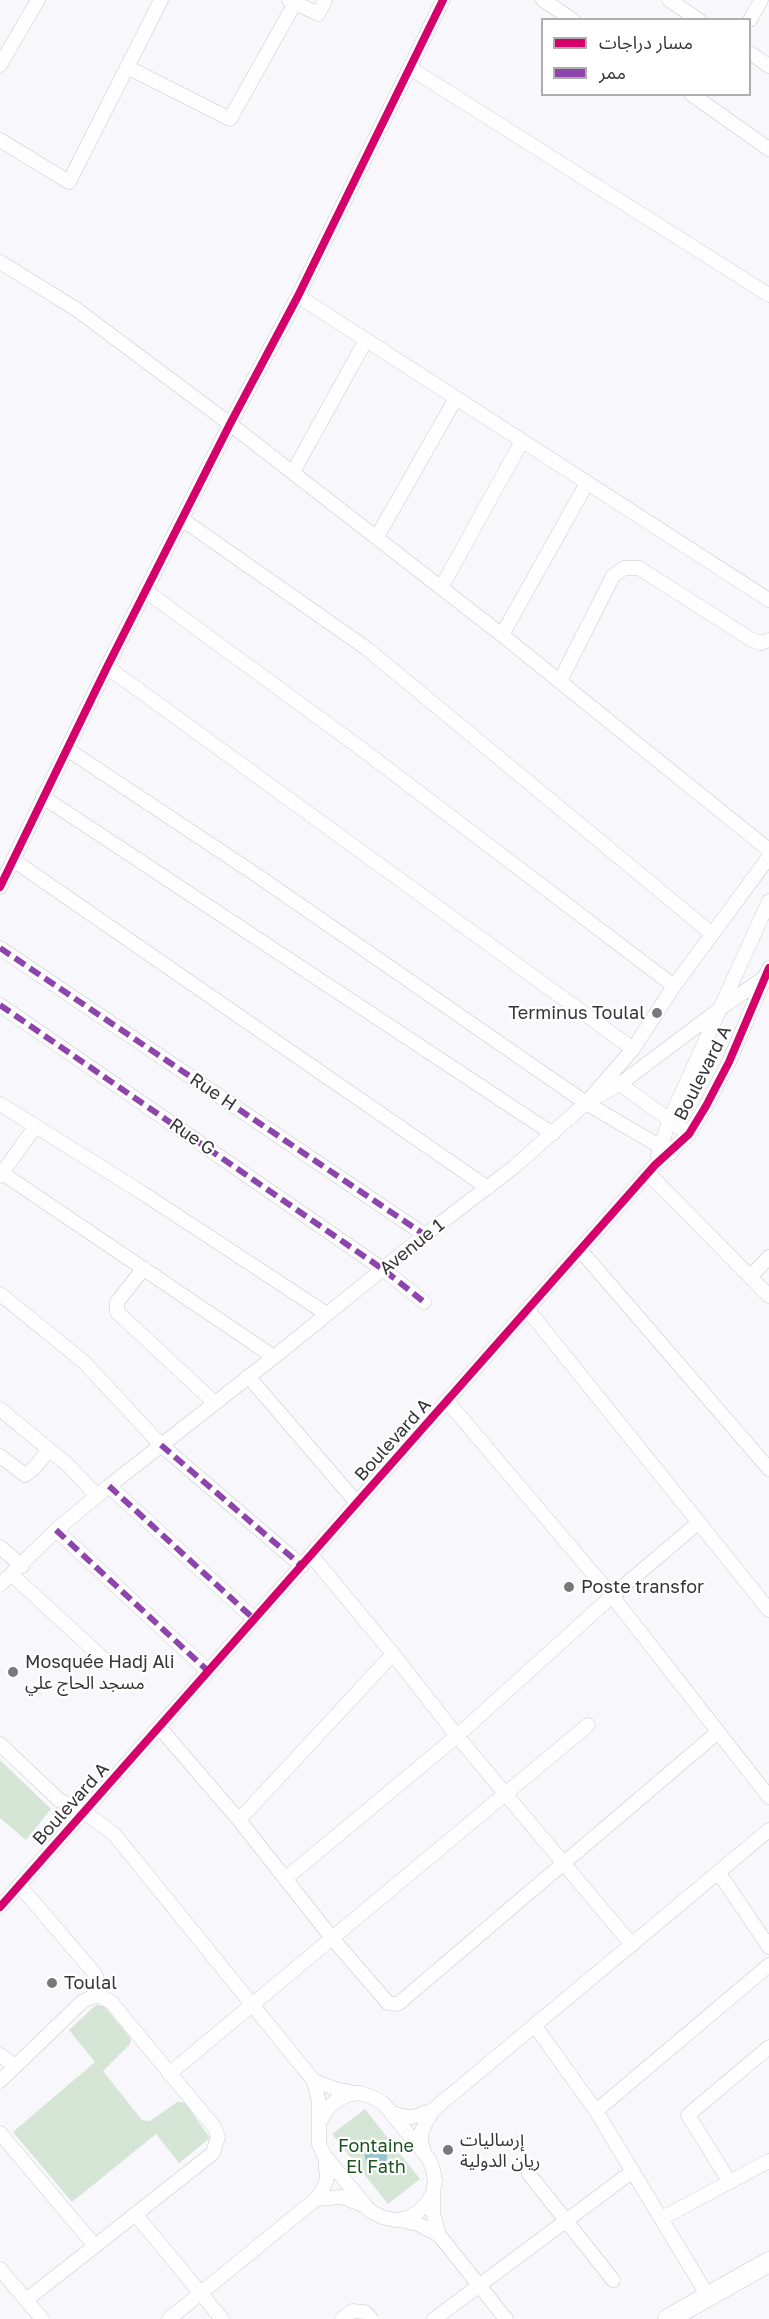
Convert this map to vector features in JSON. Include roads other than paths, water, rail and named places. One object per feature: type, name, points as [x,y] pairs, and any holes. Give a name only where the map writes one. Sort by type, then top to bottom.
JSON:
[{"type":"main road","points":[[668,2319],[769,2262]]},
{"type":"street","points":[[0,65],[38,0]]},
{"type":"street","points":[[0,140],[69,182],[161,0]]},
{"type":"street","points":[[127,68],[230,119],[292,2],[318,14],[325,0]]},
{"type":"street","points":[[0,887],[107,667],[147,592],[230,424],[298,296],[443,0]]},
{"type":"street","points":[[543,0],[570,18]]},
{"type":"street","points":[[669,0],[696,18]]},
{"type":"street","points":[[751,18],[761,0]]},
{"type":"street","points":[[751,54],[769,66]]},
{"type":"street","points":[[410,68],[769,295]]},
{"type":"street","points":[[699,97],[769,149]]},
{"type":"street","points":[[0,262],[76,309],[293,472],[560,681],[769,850]]},
{"type":"street","points":[[298,296],[769,600]]},
{"type":"street","points":[[293,472],[366,340]]},
{"type":"street","points":[[377,537],[456,398]]},
{"type":"street","points":[[441,588],[522,441]]},
{"type":"street","points":[[502,635],[587,483]]},
{"type":"street","points":[[183,520],[366,648],[711,933]]},
{"type":"street","points":[[560,681],[613,576],[624,568],[639,568],[752,640],[761,643],[769,640]]},
{"type":"street","points":[[147,592],[358,747],[674,986]]},
{"type":"street","points":[[107,667],[633,1049]]},
{"type":"street","points":[[67,749],[258,876],[586,1104],[665,1150]]},
{"type":"street","points":[[43,797],[553,1134]]},
{"type":"street","points":[[614,1081],[674,986],[769,857]]},
{"type":"street","points":[[13,861],[488,1188]]},
{"type":"street","name":"Boulevard A","points":[[665,1150],[669,1120],[769,901]]},
{"type":"street","name":"Rue H","points":[[0,948],[425,1235]]},
{"type":"street","points":[[614,1081],[721,1008],[767,973]]},
{"type":"street","name":"Boulevard A","points":[[0,1907],[652,1170],[665,1150],[689,1134],[729,1062],[767,973]]},
{"type":"street","name":"Rue G","points":[[0,1005],[384,1270],[424,1302]]},
{"type":"street","points":[[614,1081],[689,1134]]},
{"type":"street","name":"Avenue 1","points":[[0,1585],[56,1530],[109,1486],[274,1358],[425,1235],[488,1188],[614,1081]]},
{"type":"street","points":[[0,1104],[141,1192],[327,1314]]},
{"type":"street","points":[[35,1127],[1,1174],[144,1268],[274,1358]]},
{"type":"street","points":[[652,1170],[769,1296]]},
{"type":"street","points":[[580,1251],[769,1469]]},
{"type":"street","points":[[750,1277],[769,1257]]},
{"type":"street","points":[[144,1268],[117,1302],[117,1312],[215,1402]]},
{"type":"street","points":[[0,1294],[84,1362],[161,1445],[302,1566]]},
{"type":"street","points":[[528,1310],[769,1610]]},
{"type":"street","points":[[249,1376],[357,1503]]},
{"type":"street","points":[[448,1401],[612,1596],[769,1797]]},
{"type":"street","points":[[0,1409],[69,1466],[97,1496]]},
{"type":"street","points":[[0,1456],[25,1475],[49,1450]]},
{"type":"street","points":[[109,1486],[254,1619]]},
{"type":"street","points":[[285,1879],[457,1736],[612,1596],[698,1523]]},
{"type":"street","points":[[56,1530],[208,1671]]},
{"type":"street","points":[[0,1546],[17,1570],[107,1662]]},
{"type":"street","points":[[311,1556],[393,1654],[457,1736],[632,1945]]},
{"type":"street","points":[[239,1820],[393,1654]]},
{"type":"street","points":[[169,2074],[588,1725]]},
{"type":"street","points":[[159,1727],[239,1820],[332,1938],[388,2003],[398,2004],[718,1732]]},
{"type":"street","points":[[0,1744],[59,1800],[84,1812],[114,1834],[314,2081],[319,2102],[320,2144],[327,2166],[327,2178],[323,2190],[316,2199],[169,2319]]},
{"type":"street","points":[[392,2113],[413,2117],[433,2110],[769,1830]]},
{"type":"street","points":[[719,1873],[769,1947]]},
{"type":"street","points":[[19,1885],[95,1974],[100,1996]]},
{"type":"street","points":[[596,2111],[769,1965]]},
{"type":"street","points":[[0,2081],[83,2001],[100,1996],[111,2002],[215,2128],[218,2136],[218,2144],[213,2154],[26,2300]]},
{"type":"street","points":[[535,2026],[596,2111],[708,2296]]},
{"type":"street","points":[[729,2181],[688,2115],[769,2047]]},
{"type":"street","points":[[0,2055],[15,2067]]},
{"type":"street","points":[[314,2081],[336,2089],[360,2093],[383,2103],[423,2152],[433,2170],[435,2181],[432,2193],[427,2203],[419,2211],[408,2218],[394,2220]]},
{"type":"street","points":[[319,2123],[327,2109],[336,2101],[347,2095],[360,2093]]},
{"type":"street","points":[[423,2152],[422,2130],[433,2110]]},
{"type":"street","points":[[0,2133],[95,2246]]},
{"type":"street","points":[[324,2155],[365,2206]]},
{"type":"street","points":[[662,2218],[769,2161]]},
{"type":"street","points":[[434,2319],[633,2171]]},
{"type":"street","points":[[529,2174],[613,2280]]},
{"type":"street","points":[[432,2193],[433,2214],[439,2235],[506,2319]]},
{"type":"street","points":[[316,2199],[342,2197],[365,2206],[382,2217],[418,2224],[439,2235]]},
{"type":"street","points":[[136,2215],[222,2319]]},
{"type":"street","points":[[0,2269],[42,2319]]},
{"type":"street","points":[[342,2319],[352,2311],[365,2312],[371,2319]]},
{"type":"water","points":[[376,2145],[384,2148],[387,2156],[384,2164],[376,2167],[368,2164],[365,2156],[368,2148]]},
{"type":"place","name":"Terminus Toulal","points":[[657,1013]]},
{"type":"place","name":"Poste transfor","points":[[569,1587]]},
{"type":"place","name":"Mosquée Hadj Ali مسجد الحاج علي","points":[[13,1672]]},
{"type":"place","name":"Toulal","points":[[52,1983]]},
{"type":"place","name":"إرساليات ریان الدولية","points":[[448,2150]]},
{"type":"park label","name":"Fontaine El Fath","points":[[376,2156]]}]
